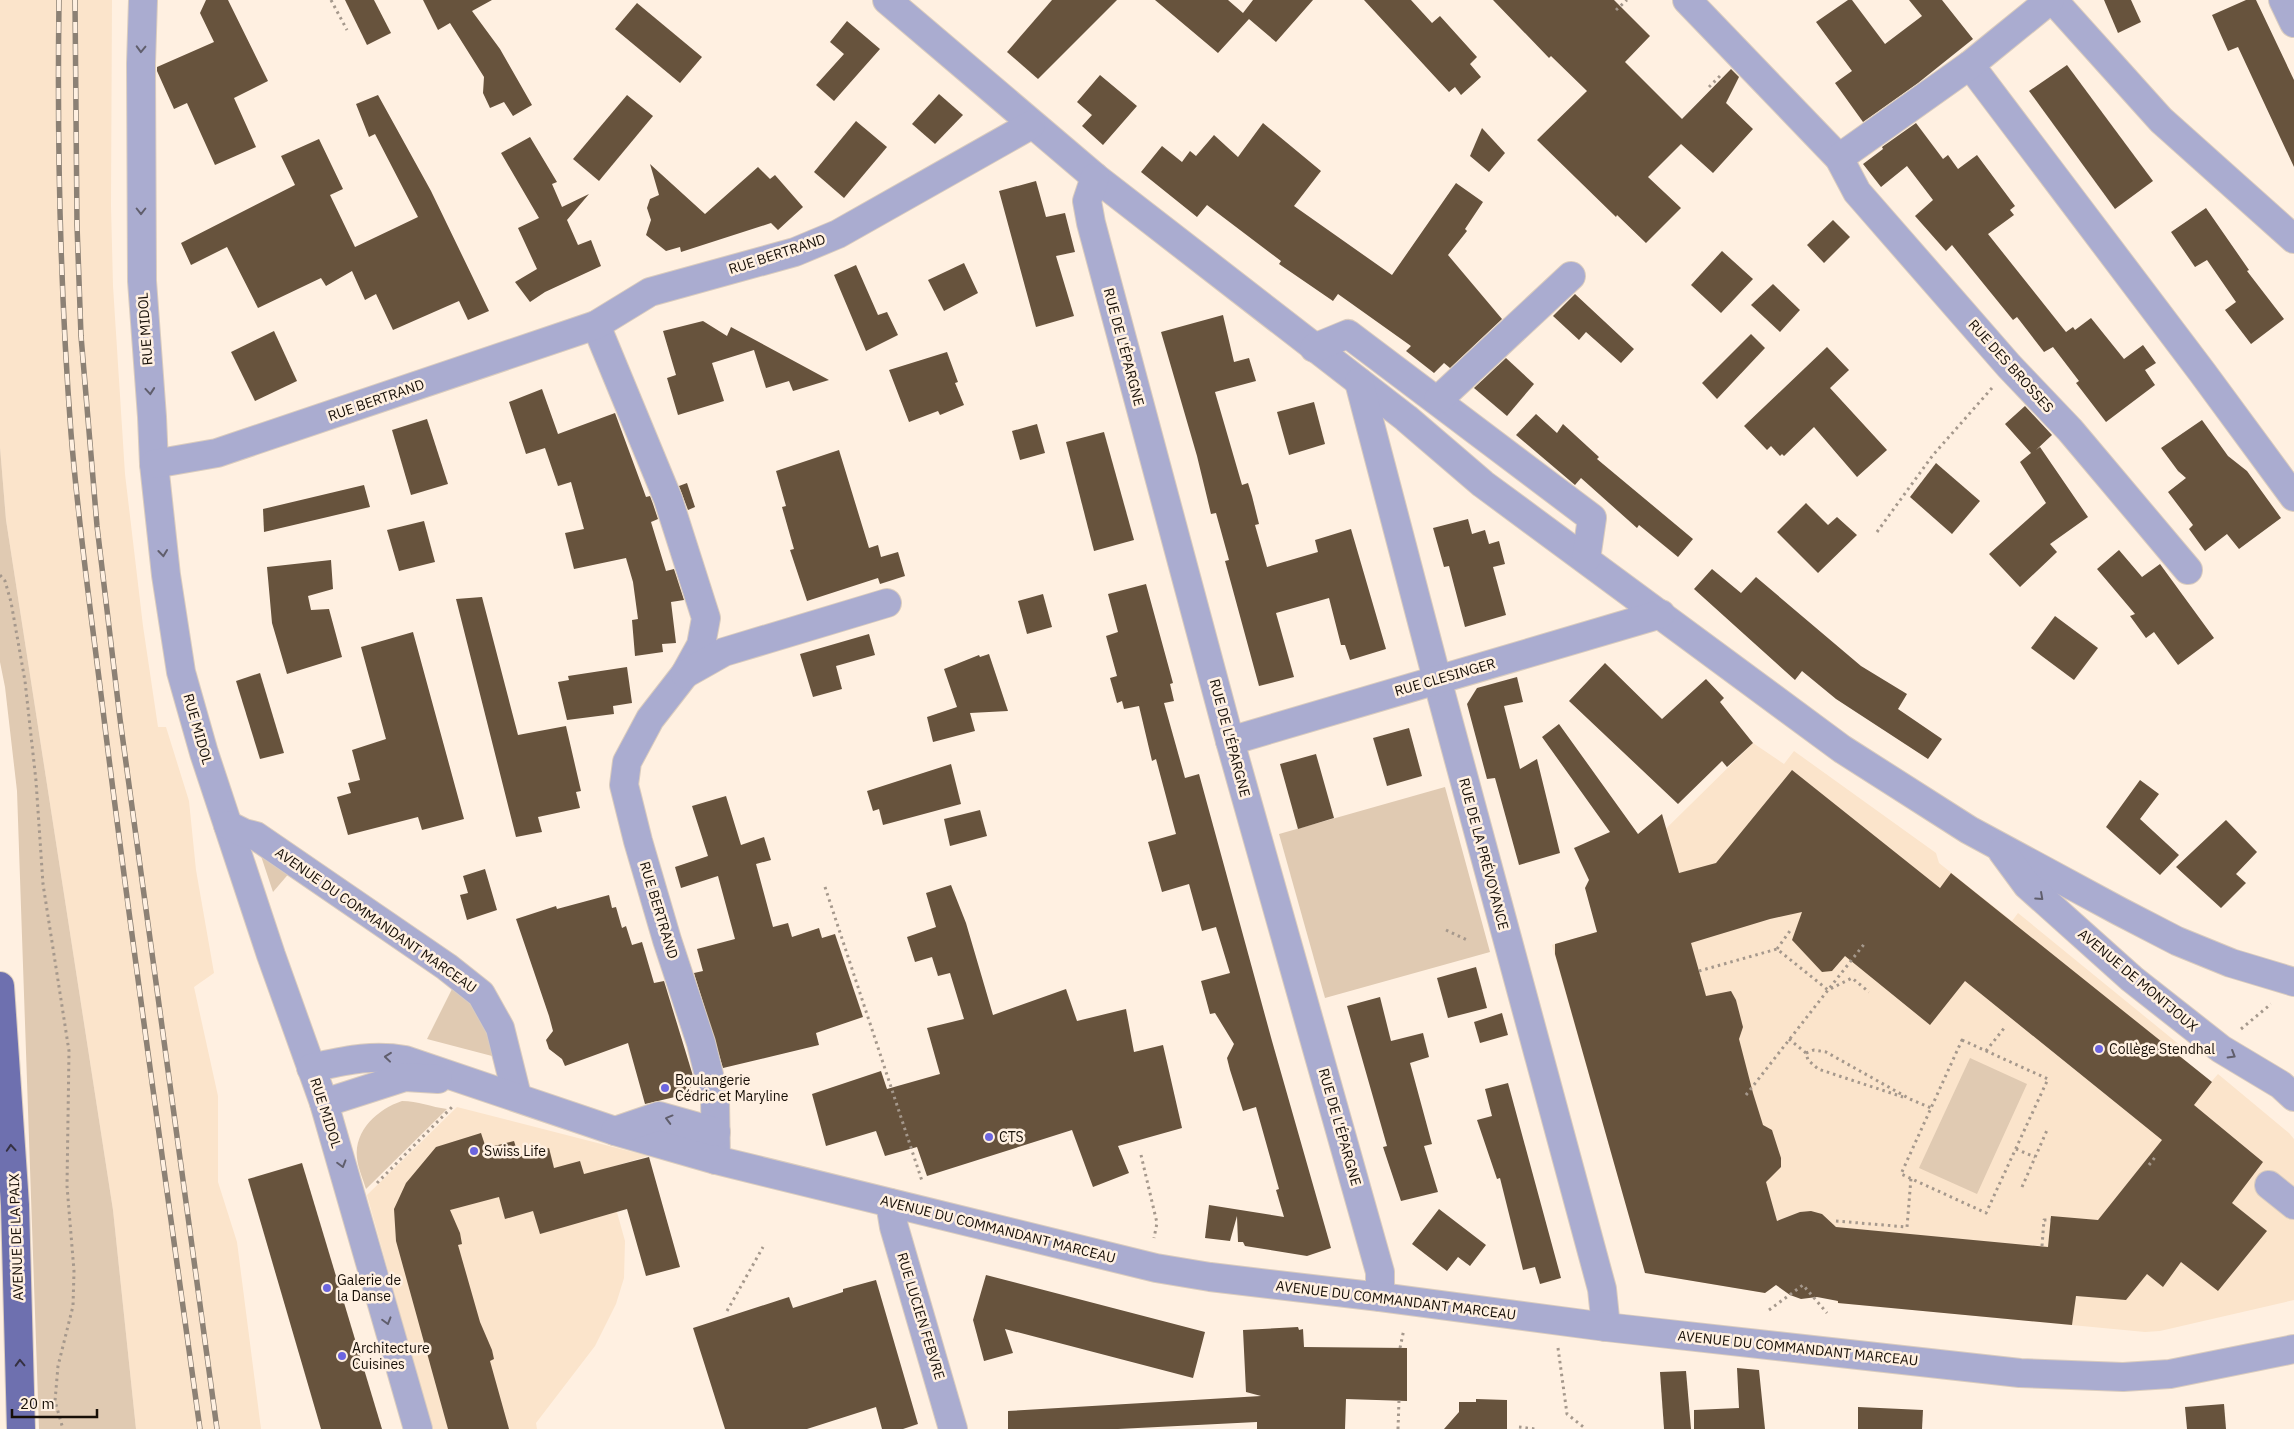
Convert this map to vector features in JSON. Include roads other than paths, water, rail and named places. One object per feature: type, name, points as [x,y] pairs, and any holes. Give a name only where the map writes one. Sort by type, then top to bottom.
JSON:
[{"type":"main road","name":"AVENUE DE LA PAIX","points":[[0,986],[15,1206],[22,1429]]},
{"type":"street","name":"RUE MIDOL","points":[[143,0],[141,64],[142,281],[154,464],[166,576],[181,672],[204,753],[324,1103],[418,1429]]},
{"type":"street","points":[[887,0],[1031,125],[1095,177],[1406,418],[1482,484],[1842,749],[1998,846],[2177,941],[2232,963],[2286,990]]},
{"type":"street","name":"RUE DES BROSSES","points":[[1687,0],[1838,158],[1857,192],[2009,366],[2070,430],[2188,570]]},
{"type":"street","points":[[1838,158],[1970,66],[2052,0],[2161,120],[2294,239]]},
{"type":"street","points":[[2283,0],[2294,23]]},
{"type":"street","points":[[1970,66],[2202,372],[2294,497]]},
{"type":"street","name":"RUE BERTRAND","points":[[154,464],[217,453],[596,325],[650,292],[795,252],[838,234],[1031,125]]},
{"type":"street","name":"RUE DE L'ÉPARGNE","points":[[1095,177],[1087,201],[1091,223],[1230,741],[1380,1272],[1380,1297]]},
{"type":"street","points":[[1438,400],[1571,276]]},
{"type":"street","name":"RUE BERTRAND","points":[[596,325],[668,499],[706,618],[701,645],[686,674],[650,719],[627,762],[624,785],[664,931],[701,1043],[715,1098],[716,1160]]},
{"type":"street","points":[[1314,348],[1348,334],[1592,518],[1586,559]]},
{"type":"street","name":"RUE DE LA PRÉVOYANCE","points":[[1359,382],[1437,679],[1602,1289],[1606,1327]]},
{"type":"street","name":"RUE BERTRAND","points":[[686,674],[724,652],[887,603]]},
{"type":"street","name":"RUE CLESINGER","points":[[1230,741],[1661,614]]},
{"type":"street","name":"AVENUE DU COMMANDANT MARCEAU","points":[[228,825],[244,833],[256,836],[447,967],[481,994],[500,1028],[517,1096]]},
{"type":"street","name":"AVENUE DE MONTJOUX","points":[[1998,846],[2027,885],[2132,979],[2221,1049],[2281,1085],[2294,1097]]},
{"type":"street","name":"AVENUE DU COMMANDANT MARCEAU","points":[[311,1068],[351,1059],[382,1056],[405,1060],[517,1096],[615,1131],[716,1160],[1156,1268],[1210,1277],[1606,1327],[2020,1373],[2114,1376],[2170,1374],[2294,1349]]},
{"type":"street","name":"AVENUE DU COMMANDANT MARCEAU","points":[[324,1103],[405,1077],[468,1080]]},
{"type":"street","points":[[615,1131],[659,1116],[716,1132]]},
{"type":"street","points":[[2269,1185],[2294,1205]]},
{"type":"street","name":"RUE LUCIEN FEBVRE","points":[[890,1203],[894,1227],[954,1429]]},
{"type":"railway","points":[[59,0],[58,109],[62,271],[74,471],[128,908],[200,1429]]},
{"type":"railway","points":[[75,0],[77,225],[81,336],[97,526],[120,719],[217,1429]]},
{"type":"place","name":"Collège Stendhal","points":[[2099,1049]]},
{"type":"place","name":"Boulangerie Cédric et Maryline","points":[[665,1088]]},
{"type":"place","name":"CTS","points":[[989,1137]]},
{"type":"place","name":"Swiss Life","points":[[474,1151]]},
{"type":"place","name":"Galerie de la Danse","points":[[327,1288]]},
{"type":"place","name":"Architecture Cuisines","points":[[342,1356]]}]
